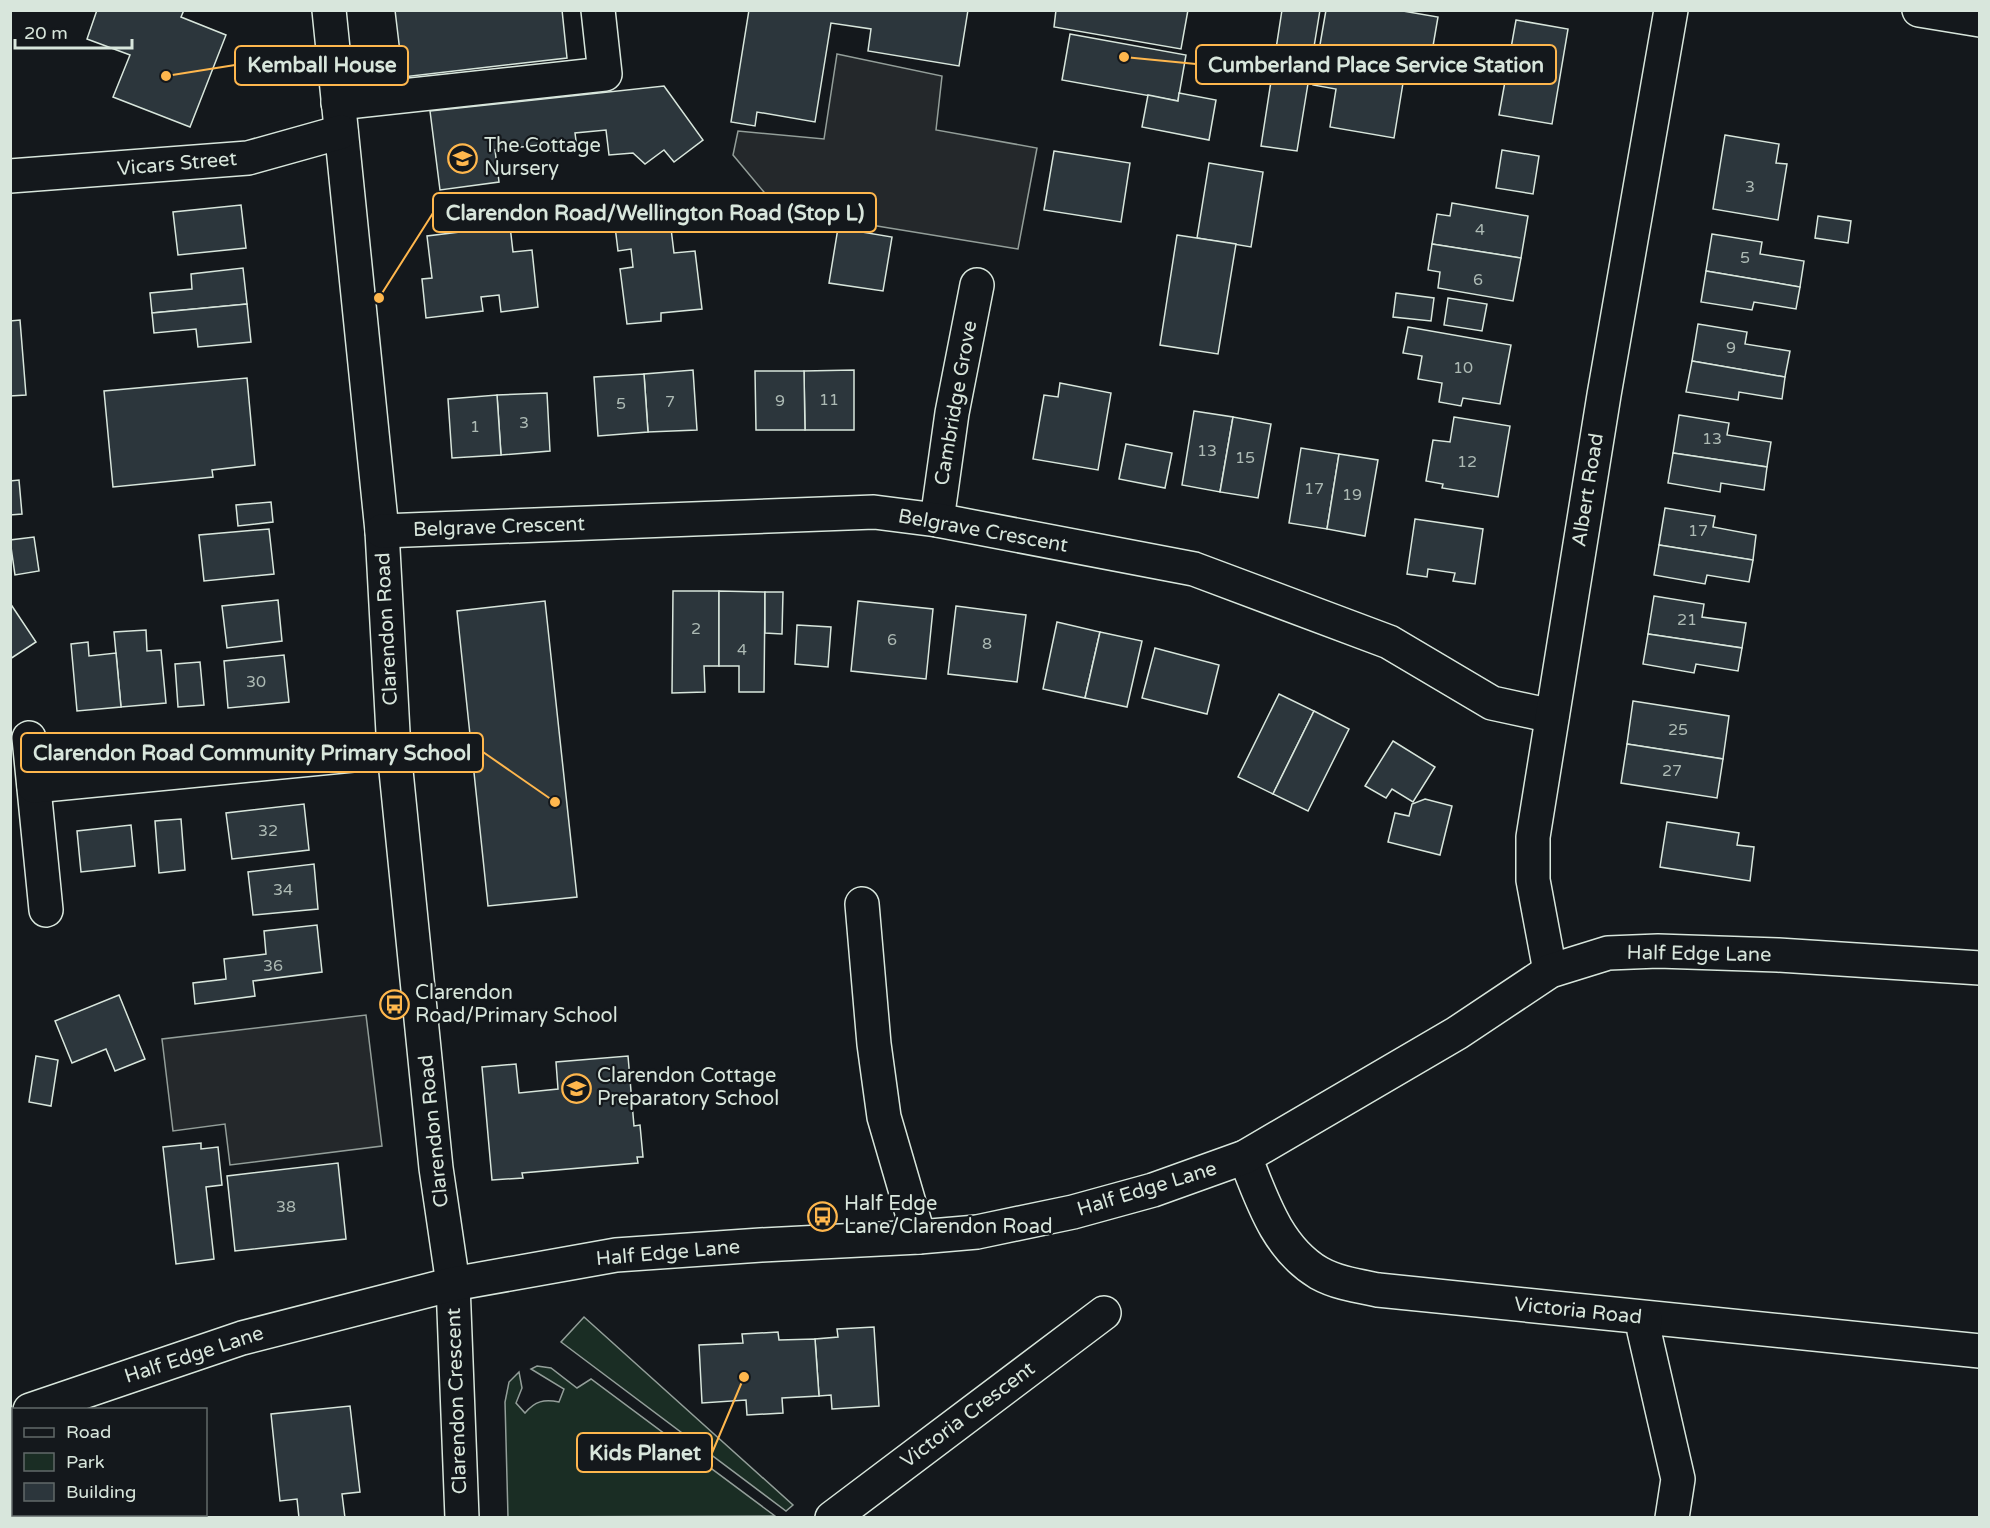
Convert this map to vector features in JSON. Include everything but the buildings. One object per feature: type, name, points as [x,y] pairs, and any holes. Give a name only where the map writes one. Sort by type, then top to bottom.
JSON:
[{"type":"street","name":"Clarendon Road","points":[[329,10],[382,531],[394,751],[436,1168],[453,1284]]},
{"type":"street","name":"Vicars Street","points":[[10,176],[248,158],[340,118],[605,74],[598,10]]},
{"type":"street","name":"Albert Road","points":[[1550,971],[1533,880],[1533,837],[1602,407],[1671,10]]},
{"type":"street","points":[[1919,10],[1980,21]]},
{"type":"street","name":"Cambridge Grove","points":[[937,520],[952,413],[977,285]]},
{"type":"street","name":"Belgrave Crescent","points":[[382,531],[874,512],[937,520],[1194,569],[1389,642],[1492,703],[1552,716]]},
{"type":"street","points":[[29,738],[46,909]]},
{"type":"street","points":[[34,786],[394,751]]},
{"type":"street","points":[[862,904],[874,1044],[884,1117],[919,1238]]},
{"type":"street","name":"Half Edge Lane","points":[[36,1408],[242,1338],[453,1284],[616,1255],[761,1245],[919,1238],[977,1232],[1073,1212],[1153,1190],[1245,1157],[1457,1034],[1550,971],[1608,953],[1658,951],[1778,955],[1980,968]]},
{"type":"street","name":"Victoria Road","points":[[1245,1157],[1267,1213],[1283,1240],[1304,1262],[1321,1274],[1345,1283],[1378,1290],[1980,1351]]},
{"type":"street","name":"Clarendon Crescent","points":[[453,1284],[462,1518]]},
{"type":"street","name":"Victoria Crescent","points":[[832,1518],[1104,1313]]},
{"type":"street","points":[[1646,1318],[1644,1330],[1678,1479],[1672,1518]]},
{"type":"green space","points":[[584,1317],[793,1505],[786,1511],[561,1342]]},
{"type":"green space","points":[[537,1366],[551,1368],[577,1388],[591,1379],[775,1516],[508,1517],[505,1402],[509,1382],[519,1372],[522,1388],[516,1403],[525,1413],[540,1402],[559,1402],[564,1389],[531,1369]]},
{"type":"shaded area","points":[[837,54],[942,76],[936,130],[1037,148],[1018,249],[779,210],[733,155],[738,131],[824,139]]},
{"type":"shaded area","points":[[366,1015],[382,1146],[230,1165],[225,1124],[173,1131],[162,1039]]},
{"type":"place","name":"Cumberland Place Service Station","points":[[1124,57]]},
{"type":"place","name":"Kemball House","points":[[166,76]]},
{"type":"place","name":"The Cottage Nursery","points":[[463,158]]},
{"type":"place","name":"Clarendon Road/Wellington Road (Stop L)","points":[[379,298]]},
{"type":"place","name":"Clarendon Road Community Primary School","points":[[555,802]]},
{"type":"place","name":"Clarendon Road/Primary School","points":[[394,1004]]},
{"type":"place","name":"Clarendon Cottage Preparatory School","points":[[576,1088]]},
{"type":"place","name":"Half Edge Lane/Clarendon Road","points":[[823,1216]]},
{"type":"place","name":"Kids Planet","points":[[744,1377]]}]
